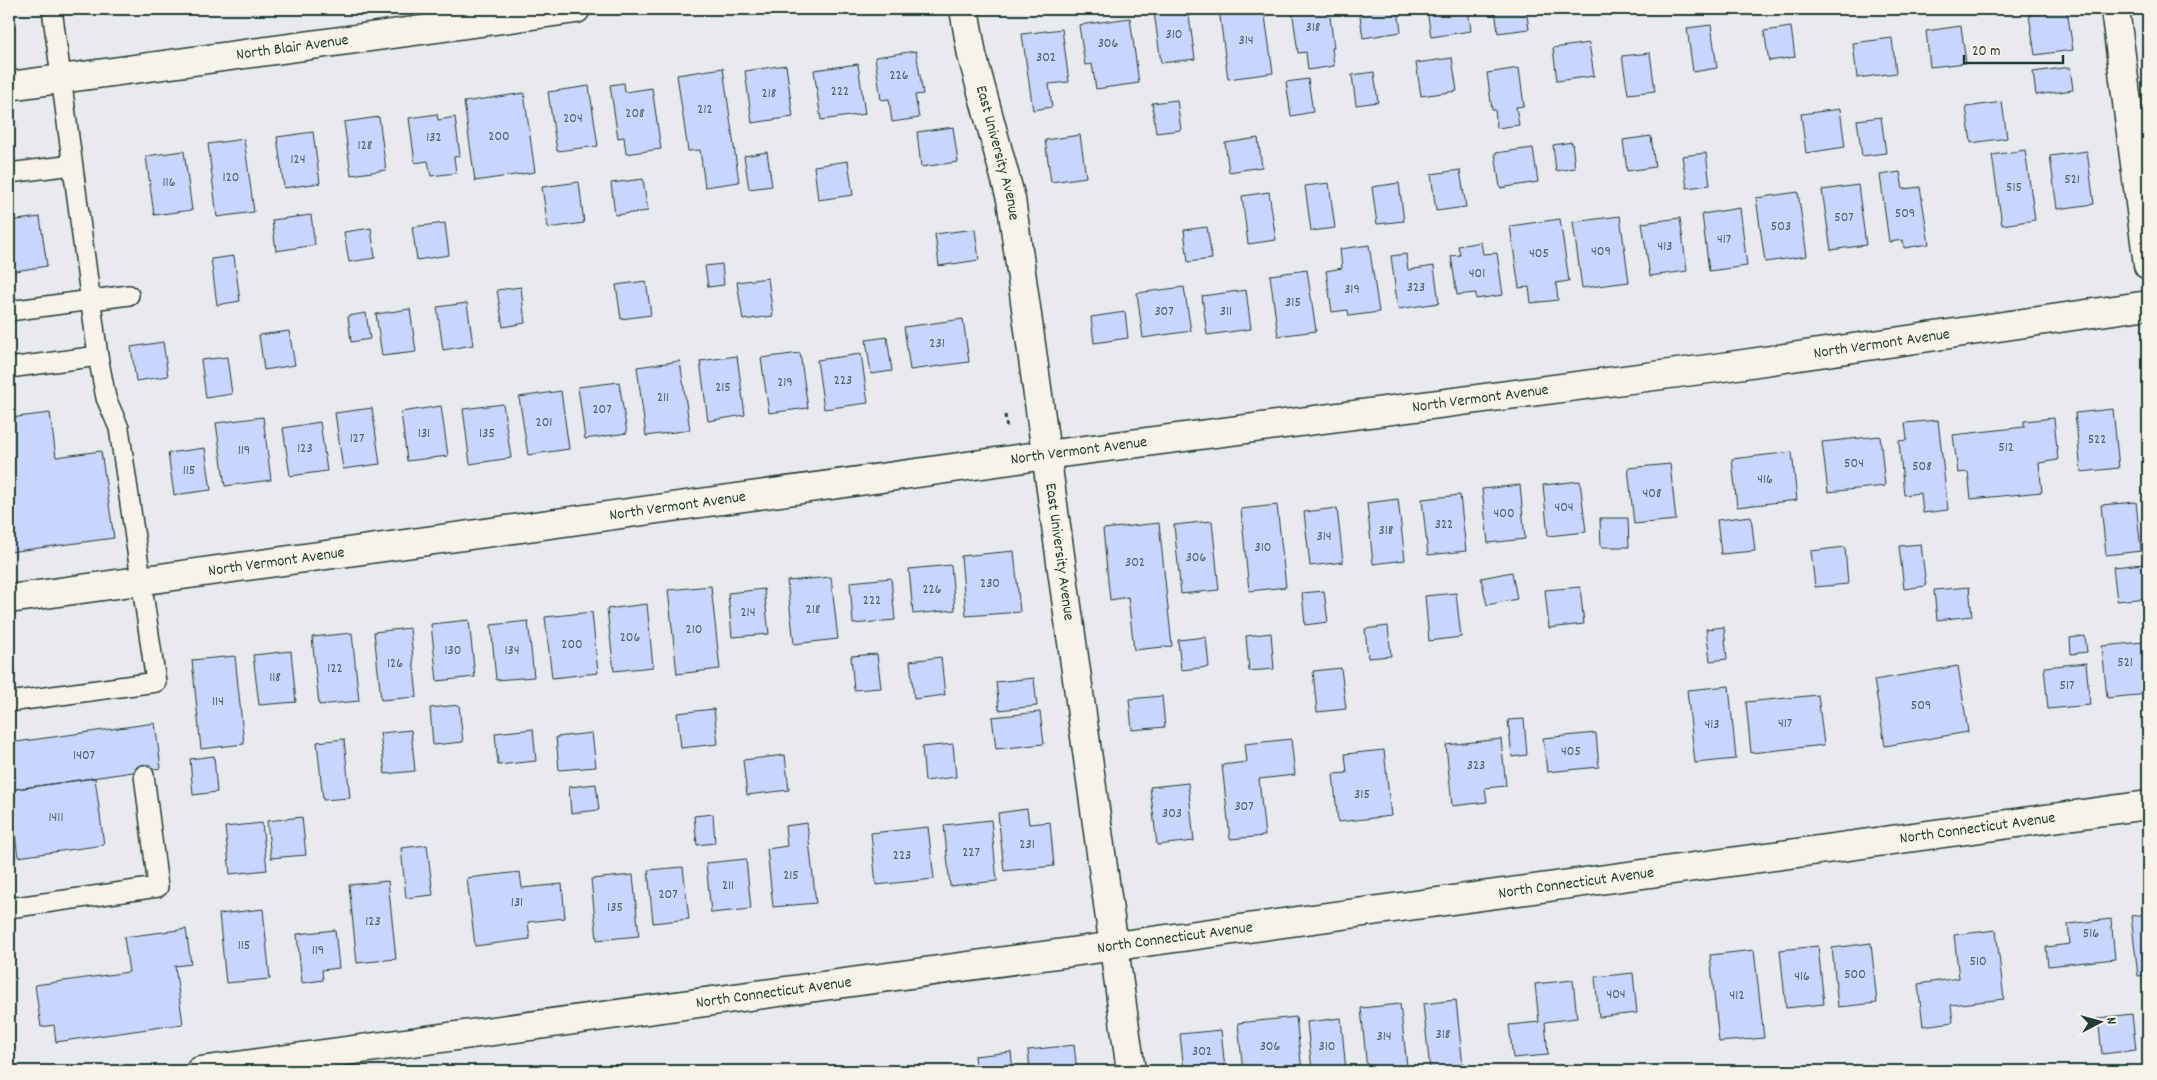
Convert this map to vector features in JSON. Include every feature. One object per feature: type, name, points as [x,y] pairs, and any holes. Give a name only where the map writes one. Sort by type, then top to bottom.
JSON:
[{"type":"street","name":"North Blair Avenue","points":[[9,86],[576,9]]},
{"type":"street","name":"East University Avenue","points":[[964,9],[972,55],[1011,199],[1131,1071]]},
{"type":"street","points":[[2115,9],[2148,265]]},
{"type":"street","name":"North Vermont Avenue","points":[[9,599],[1046,455],[1706,369],[2148,305]]},
{"type":"street","name":"North Connecticut Avenue","points":[[200,1071],[2148,806]]},
{"type":"lane","points":[[9,702],[156,682],[118,428],[106,398],[98,356],[52,9]]},
{"type":"lane","points":[[9,173],[73,165]]},
{"type":"lane","points":[[9,311],[129,296]]},
{"type":"lane","points":[[9,368],[98,356]]},
{"type":"lane","points":[[9,908],[158,886],[144,775]]},
{"type":"building","points":[[1188,9],[1195,59],[1161,63],[1154,12]]},
{"type":"building","points":[[1219,9],[1264,9],[1273,73],[1228,79]]},
{"type":"building","points":[[1292,9],[1329,9],[1334,48],[1332,48],[1334,66],[1308,70],[1306,52],[1298,53]]},
{"type":"building","points":[[1359,9],[1398,9],[1401,32],[1363,38]]},
{"type":"building","points":[[1427,9],[1468,9],[1471,31],[1431,37]]},
{"type":"building","points":[[1495,9],[1526,9],[1529,29],[1498,33]]},
{"type":"building","points":[[1562,9],[1602,9],[1602,10],[1563,16]]},
{"type":"building","points":[[1635,9],[1676,9],[1676,10],[1636,15]]},
{"type":"building","points":[[2067,10],[2073,50],[2035,55],[2029,15]]},
{"type":"building","points":[[1130,18],[1139,83],[1096,89],[1092,64],[1085,65],[1079,25]]},
{"type":"building","points":[[1711,25],[1717,68],[1693,72],[1687,28]]},
{"type":"building","points":[[1961,26],[1966,63],[1930,67],[1926,31]]},
{"type":"building","points":[[1791,27],[1795,57],[1769,61],[1764,31]]},
{"type":"building","points":[[1062,29],[1069,82],[1049,84],[1052,107],[1033,110],[1022,34]]},
{"type":"building","points":[[1892,38],[1896,73],[1857,78],[1853,43]]},
{"type":"building","points":[[1589,43],[1594,76],[1557,81],[1553,48]]},
{"type":"building","points":[[916,51],[923,94],[915,95],[919,118],[892,122],[889,99],[881,100],[875,57]]},
{"type":"building","points":[[1650,53],[1655,91],[1628,94],[1622,56]]},
{"type":"building","points":[[1452,58],[1457,91],[1421,96],[1416,63]]},
{"type":"building","points":[[858,64],[865,114],[821,120],[814,70]]},
{"type":"building","points":[[786,65],[793,117],[752,123],[745,71]]},
{"type":"building","points":[[2070,67],[2073,90],[2036,95],[2033,72]]},
{"type":"building","points":[[723,68],[739,182],[705,187],[700,150],[688,151],[677,75]]},
{"type":"building","points":[[1519,68],[1524,106],[1516,107],[1519,125],[1497,128],[1495,110],[1492,110],[1487,73]]},
{"type":"building","points":[[1374,72],[1378,102],[1356,105],[1352,75]]},
{"type":"building","points":[[1308,79],[1313,112],[1291,116],[1286,82]]},
{"type":"building","points":[[624,83],[625,92],[652,88],[661,149],[626,154],[624,137],[618,138],[610,85]]},
{"type":"building","points":[[589,86],[598,146],[557,151],[548,92]]},
{"type":"building","points":[[524,93],[535,172],[475,181],[464,102]]},
{"type":"building","points":[[1177,100],[1181,130],[1156,133],[1152,103]]},
{"type":"building","points":[[2002,102],[2007,138],[1971,143],[1966,107]]},
{"type":"building","points":[[1840,109],[1845,147],[1806,153],[1801,114]]},
{"type":"building","points":[[437,114],[438,120],[455,117],[460,156],[454,157],[456,173],[431,176],[428,161],[415,163],[409,118]]},
{"type":"building","points":[[379,117],[386,170],[351,175],[344,122]]},
{"type":"building","points":[[1881,117],[1886,153],[1862,156],[1857,120]]},
{"type":"building","points":[[953,127],[958,162],[921,167],[917,132]]},
{"type":"building","points":[[313,132],[320,183],[284,188],[277,137]]},
{"type":"building","points":[[1080,135],[1086,177],[1051,182],[1045,140]]},
{"type":"building","points":[[1651,136],[1655,167],[1627,171],[1623,140]]},
{"type":"building","points":[[1258,138],[1262,167],[1229,172],[1225,143]]},
{"type":"building","points":[[244,139],[254,212],[217,217],[208,144]]},
{"type":"building","points":[[1572,142],[1575,168],[1556,171],[1553,145]]},
{"type":"building","points":[[1533,148],[1538,182],[1500,188],[1495,153]]},
{"type":"building","points":[[2025,150],[2035,220],[2002,225],[1992,155]]},
{"type":"building","points":[[184,151],[192,210],[154,215],[146,156]]},
{"type":"building","points":[[2087,151],[2094,204],[2057,209],[2050,156]]},
{"type":"building","points":[[767,152],[772,186],[749,189],[744,156]]},
{"type":"building","points":[[1706,153],[1710,185],[1687,188],[1682,156]]},
{"type":"building","points":[[848,161],[853,195],[818,200],[814,166]]},
{"type":"building","points":[[1460,170],[1466,207],[1436,211],[1431,174]]},
{"type":"building","points":[[1900,172],[1903,189],[1920,187],[1929,244],[1904,248],[1903,240],[1889,242],[1880,175]]},
{"type":"building","points":[[643,179],[648,211],[615,215],[611,183]]},
{"type":"building","points":[[579,182],[584,223],[548,228],[542,187]]},
{"type":"building","points":[[1329,183],[1335,228],[1311,231],[1305,186]]},
{"type":"building","points":[[1399,183],[1404,221],[1377,224],[1372,187]]},
{"type":"building","points":[[1858,185],[1866,245],[1831,250],[1822,190]]},
{"type":"building","points":[[1269,192],[1276,240],[1248,244],[1242,196]]},
{"type":"building","points":[[1798,192],[1807,256],[1765,262],[1756,198]]},
{"type":"building","points":[[1740,208],[1747,266],[1709,271],[1702,214]]},
{"type":"building","points":[[311,215],[315,245],[276,251],[272,220]]},
{"type":"building","points":[[1620,216],[1629,282],[1582,288],[1573,222]]},
{"type":"building","points":[[40,217],[47,266],[9,272],[9,221]]},
{"type":"building","points":[[1680,218],[1687,271],[1650,276],[1642,223]]},
{"type":"building","points":[[1560,219],[1569,281],[1556,283],[1558,300],[1531,303],[1529,287],[1519,288],[1510,226]]},
{"type":"building","points":[[445,223],[449,255],[417,260],[412,227]]},
{"type":"building","points":[[1207,227],[1212,259],[1188,262],[1184,230]]},
{"type":"building","points":[[371,228],[375,258],[349,262],[344,232]]},
{"type":"building","points":[[975,229],[979,260],[939,266],[935,234]]},
{"type":"building","points":[[1481,242],[1483,254],[1497,253],[1503,295],[1476,299],[1476,293],[1457,295],[1451,256],[1460,255],[1458,246]]},
{"type":"building","points":[[1369,245],[1379,312],[1349,316],[1348,310],[1332,312],[1326,271],[1342,268],[1340,249]]},
{"type":"building","points":[[1406,254],[1408,270],[1434,266],[1439,303],[1398,309],[1391,256]]},
{"type":"building","points":[[234,256],[240,301],[217,305],[211,259]]},
{"type":"building","points":[[722,264],[724,285],[708,287],[705,266]]},
{"type":"building","points":[[1307,270],[1316,331],[1278,336],[1270,275]]},
{"type":"building","points":[[768,278],[773,316],[743,320],[737,282]]},
{"type":"building","points":[[646,281],[651,315],[621,319],[616,285]]},
{"type":"building","points":[[521,287],[525,323],[503,327],[497,290]]},
{"type":"building","points":[[1184,287],[1191,331],[1143,338],[1137,293]]},
{"type":"building","points":[[1246,290],[1251,329],[1207,335],[1202,296]]},
{"type":"building","points":[[467,303],[473,345],[443,350],[437,307]]},
{"type":"building","points":[[410,309],[416,352],[382,356],[376,314]]},
{"type":"building","points":[[1125,312],[1128,338],[1094,343],[1091,317]]},
{"type":"building","points":[[366,313],[370,339],[351,342],[348,316]]},
{"type":"building","points":[[963,319],[969,362],[910,370],[904,327]]},
{"type":"building","points":[[289,331],[295,365],[264,370],[259,335]]},
{"type":"building","points":[[887,337],[892,371],[871,374],[866,340]]},
{"type":"building","points":[[163,342],[168,376],[136,381],[131,347]]},
{"type":"building","points":[[800,353],[808,408],[769,413],[761,358]]},
{"type":"building","points":[[861,354],[868,403],[824,409],[817,360]]},
{"type":"building","points":[[737,356],[745,415],[708,421],[700,361]]},
{"type":"building","points":[[227,357],[232,394],[206,398],[201,360]]},
{"type":"building","points":[[680,361],[690,430],[646,436],[637,367]]},
{"type":"building","points":[[619,382],[627,433],[585,439],[578,387]]},
{"type":"building","points":[[561,391],[569,449],[528,455],[519,397]]},
{"type":"building","points":[[503,404],[511,458],[470,464],[463,409]]},
{"type":"building","points":[[441,406],[448,456],[407,461],[401,412]]},
{"type":"building","points":[[372,408],[380,464],[343,469],[335,413]]},
{"type":"building","points":[[2113,409],[2119,468],[2081,472],[2075,413]]},
{"type":"building","points":[[50,413],[56,457],[101,451],[114,538],[9,552],[9,418]]},
{"type":"building","points":[[263,417],[271,480],[225,486],[216,423]]},
{"type":"building","points":[[2054,418],[2058,460],[2039,463],[2042,492],[1971,499],[1968,472],[1958,473],[1953,435],[2024,427],[2024,421]]},
{"type":"building","points":[[1938,420],[1948,510],[1923,513],[1921,493],[1904,495],[1899,441],[1907,440],[1905,423]]},
{"type":"building","points":[[320,422],[327,471],[290,476],[283,428]]},
{"type":"building","points":[[1880,436],[1885,486],[1828,492],[1822,442]]},
{"type":"building","points":[[205,448],[211,490],[174,495],[168,453]]},
{"type":"building","points":[[1792,452],[1797,500],[1737,507],[1732,459]]},
{"type":"building","points":[[1670,464],[1676,520],[1634,524],[1628,468]]},
{"type":"building","points":[[1580,481],[1586,532],[1548,536],[1543,485]]},
{"type":"building","points":[[1520,485],[1525,539],[1488,543],[1482,489]]},
{"type":"building","points":[[1460,495],[1466,551],[1428,555],[1422,499]]},
{"type":"building","points":[[1398,499],[1405,560],[1373,564],[1367,503]]},
{"type":"building","points":[[2136,502],[2141,551],[2106,555],[2101,505]]},
{"type":"building","points":[[1277,505],[1286,587],[1249,591],[1241,509]]},
{"type":"building","points":[[1337,508],[1343,562],[1310,566],[1304,512]]},
{"type":"building","points":[[1751,516],[1755,551],[1721,554],[1717,520]]},
{"type":"building","points":[[1600,518],[1628,518],[1629,547],[1601,547]]},
{"type":"building","points":[[1212,521],[1219,590],[1181,594],[1174,525]]},
{"type":"building","points":[[1159,523],[1172,646],[1134,650],[1128,597],[1110,600],[1103,529]]},
{"type":"building","points":[[1921,544],[1926,586],[1904,589],[1899,546]]},
{"type":"building","points":[[1845,547],[1848,584],[1815,587],[1811,551]]},
{"type":"building","points":[[1014,551],[1020,612],[966,616],[961,556]]},
{"type":"building","points":[[2143,564],[2147,598],[2117,601],[2113,567]]},
{"type":"building","points":[[951,565],[955,610],[913,614],[909,569]]},
{"type":"building","points":[[1512,572],[1517,599],[1487,605],[1481,578]]},
{"type":"building","points":[[831,577],[838,639],[794,644],[787,581]]},
{"type":"building","points":[[891,578],[895,620],[853,624],[850,582]]},
{"type":"building","points":[[711,586],[720,669],[677,674],[668,590]]},
{"type":"building","points":[[1580,587],[1584,624],[1549,628],[1545,590]]},
{"type":"building","points":[[1969,587],[1972,616],[1937,620],[1934,590]]},
{"type":"building","points":[[764,589],[769,634],[732,637],[728,593]]},
{"type":"building","points":[[1324,591],[1328,622],[1305,625],[1302,593]]},
{"type":"building","points":[[1456,593],[1461,637],[1429,641],[1425,596]]},
{"type":"building","points":[[647,604],[653,667],[614,671],[607,609]]},
{"type":"building","points":[[592,612],[598,673],[552,678],[545,617]]},
{"type":"building","points":[[469,620],[475,677],[437,681],[431,624]]},
{"type":"building","points":[[528,621],[534,677],[496,680],[491,625]]},
{"type":"building","points":[[1388,626],[1391,656],[1368,658],[1365,629]]},
{"type":"building","points":[[1724,627],[1727,659],[1710,661],[1706,629]]},
{"type":"building","points":[[410,628],[417,697],[381,700],[374,632]]},
{"type":"building","points":[[352,633],[359,701],[319,705],[312,637]]},
{"type":"building","points":[[1271,633],[1274,669],[1249,671],[1246,636]]},
{"type":"building","points":[[2085,636],[2087,652],[2071,654],[2070,638]]},
{"type":"building","points":[[1206,637],[1209,667],[1181,670],[1178,640]]},
{"type":"building","points":[[2144,642],[2148,694],[2107,698],[2102,646]]},
{"type":"building","points":[[291,651],[296,702],[259,705],[253,655]]},
{"type":"building","points":[[877,654],[881,688],[854,690],[851,656]]},
{"type":"building","points":[[235,656],[244,744],[201,749],[192,660]]},
{"type":"building","points":[[941,657],[945,695],[914,699],[910,661]]},
{"type":"building","points":[[2086,663],[2090,705],[2048,709],[2044,667]]},
{"type":"building","points":[[1958,666],[1968,732],[1885,746],[1874,680]]},
{"type":"building","points":[[1341,668],[1346,709],[1317,712],[1313,671]]},
{"type":"building","points":[[1034,678],[1037,706],[999,710],[996,682]]},
{"type":"building","points":[[1729,686],[1736,759],[1695,763],[1687,690]]},
{"type":"building","points":[[1818,695],[1824,745],[1751,753],[1746,702]]},
{"type":"building","points":[[1162,696],[1165,727],[1132,730],[1129,699]]},
{"type":"building","points":[[459,705],[463,742],[433,745],[430,708]]},
{"type":"building","points":[[714,709],[718,744],[681,748],[677,713]]},
{"type":"building","points":[[1040,712],[1044,744],[996,749],[992,717]]},
{"type":"building","points":[[1524,719],[1527,755],[1512,757],[1508,720]]},
{"type":"building","points":[[155,723],[161,768],[9,790],[9,743]]},
{"type":"building","points":[[533,729],[536,761],[498,765],[495,733]]},
{"type":"building","points":[[411,730],[415,771],[385,774],[380,733]]},
{"type":"building","points":[[592,733],[596,767],[559,770],[556,737]]},
{"type":"building","points":[[1596,733],[1599,767],[1547,772],[1543,738]]},
{"type":"building","points":[[344,739],[350,798],[323,800],[317,742]]},
{"type":"building","points":[[1291,739],[1295,775],[1259,779],[1265,836],[1230,839],[1222,765],[1247,762],[1245,744]]},
{"type":"building","points":[[1501,739],[1506,786],[1485,788],[1487,802],[1452,806],[1446,745]]},
{"type":"building","points":[[953,744],[956,777],[925,781],[922,747]]},
{"type":"building","points":[[1384,750],[1391,816],[1338,822],[1333,774],[1347,773],[1345,754]]},
{"type":"building","points":[[785,755],[789,790],[747,795],[743,760]]},
{"type":"building","points":[[214,756],[217,792],[193,795],[190,759]]},
{"type":"building","points":[[95,778],[104,845],[18,857],[9,790]]},
{"type":"building","points":[[1188,783],[1194,841],[1157,845],[1150,787]]},
{"type":"building","points":[[596,784],[599,810],[571,813],[569,787]]},
{"type":"building","points":[[1027,809],[1029,824],[1050,822],[1054,866],[1004,871],[998,813]]},
{"type":"building","points":[[713,814],[715,843],[697,845],[694,816]]},
{"type":"building","points":[[302,817],[306,855],[271,858],[267,821]]},
{"type":"building","points":[[991,820],[997,881],[950,886],[944,825]]},
{"type":"building","points":[[262,823],[267,870],[230,874],[225,827]]},
{"type":"building","points":[[807,823],[816,903],[773,907],[767,849],[787,846],[785,826]]},
{"type":"building","points":[[928,827],[934,879],[876,885],[871,833]]},
{"type":"building","points":[[427,845],[433,895],[406,898],[401,848]]},
{"type":"building","points":[[746,859],[751,909],[711,913],[706,863]]},
{"type":"building","points":[[683,867],[689,919],[653,923],[648,870]]},
{"type":"building","points":[[520,872],[522,888],[562,884],[565,918],[528,922],[530,939],[475,946],[467,878]]},
{"type":"building","points":[[633,875],[639,936],[597,940],[591,879]]},
{"type":"building","points":[[388,881],[396,959],[357,963],[349,885]]},
{"type":"building","points":[[263,909],[270,979],[226,983],[219,914]]},
{"type":"building","points":[[2148,914],[2148,975],[2138,976],[2131,916]]},
{"type":"building","points":[[2111,919],[2115,959],[2048,966],[2046,947],[2070,944],[2068,924]]},
{"type":"building","points":[[186,929],[191,964],[175,966],[183,1024],[56,1042],[54,1025],[41,1027],[35,985],[129,972],[124,937]]},
{"type":"building","points":[[335,930],[339,968],[322,970],[323,980],[302,983],[297,934]]},
{"type":"building","points":[[1996,930],[2004,999],[1951,1005],[1953,1022],[1923,1026],[1918,984],[1959,978],[1954,935]]},
{"type":"building","points":[[1871,943],[1877,1003],[1838,1007],[1832,948]]},
{"type":"building","points":[[1818,946],[1824,1004],[1786,1008],[1780,950]]},
{"type":"building","points":[[1754,950],[1764,1038],[1719,1042],[1710,955]]},
{"type":"building","points":[[1633,973],[1637,1013],[1599,1017],[1595,977]]},
{"type":"building","points":[[1573,980],[1577,1018],[1545,1022],[1548,1055],[1513,1058],[1509,1025],[1539,1022],[1535,984]]},
{"type":"building","points":[[1456,1000],[1463,1067],[1430,1070],[1423,1004]]},
{"type":"building","points":[[1400,1004],[1407,1066],[1367,1070],[1361,1008]]},
{"type":"building","points":[[2132,1014],[2136,1050],[2102,1054],[2098,1018]]},
{"type":"building","points":[[1296,1017],[1302,1071],[1243,1071],[1238,1023]]},
{"type":"building","points":[[1341,1018],[1346,1071],[1312,1071],[1307,1022]]},
{"type":"building","points":[[1221,1030],[1225,1069],[1184,1071],[1180,1034]]},
{"type":"building","points":[[1074,1045],[1077,1071],[1030,1071],[1028,1050]]},
{"type":"building","points":[[1011,1052],[1013,1071],[976,1071],[974,1056]]},
{"type":"building","points":[[903,1066],[903,1071],[862,1070]]}]
